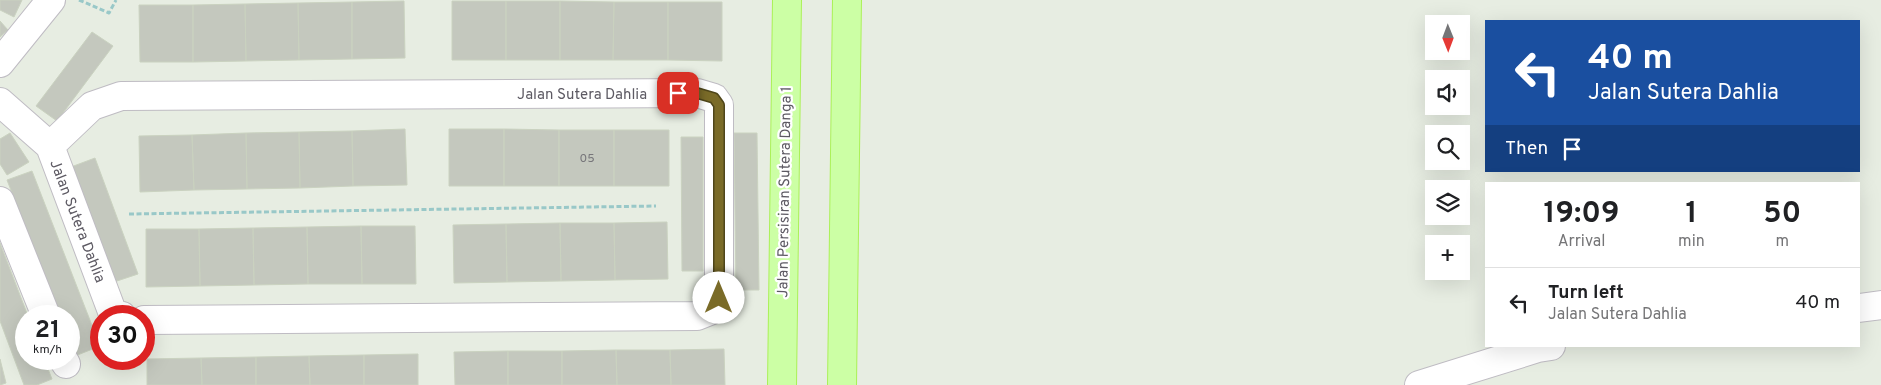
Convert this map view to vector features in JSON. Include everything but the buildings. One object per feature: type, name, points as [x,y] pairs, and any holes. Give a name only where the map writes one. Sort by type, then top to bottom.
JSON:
[{"type":"main road","name":"Jalan Persisiran Sutera Danga 1","points":[[782,385],[787,0]]},
{"type":"main road","points":[[842,385],[847,0]]},
{"type":"street","points":[[0,63],[52,0]]},
{"type":"street","name":"Jalan Sutera Dahlia","points":[[110,305],[50,146],[92,106],[121,96],[697,93],[714,98],[719,105],[719,298],[712,310],[697,316],[155,320]]},
{"type":"street","points":[[0,102],[50,146]]},
{"type":"street","points":[[0,201],[42,305]]},
{"type":"street","points":[[1860,308],[1881,305]]},
{"type":"street","points":[[1419,385],[1545,347]]},
{"type":"path","points":[[79,0],[109,13],[116,0]]},
{"type":"path","points":[[128,214],[656,206]]},
{"type":"route","points":[[678,93],[697,93],[714,98],[719,105],[719,298]]}]
